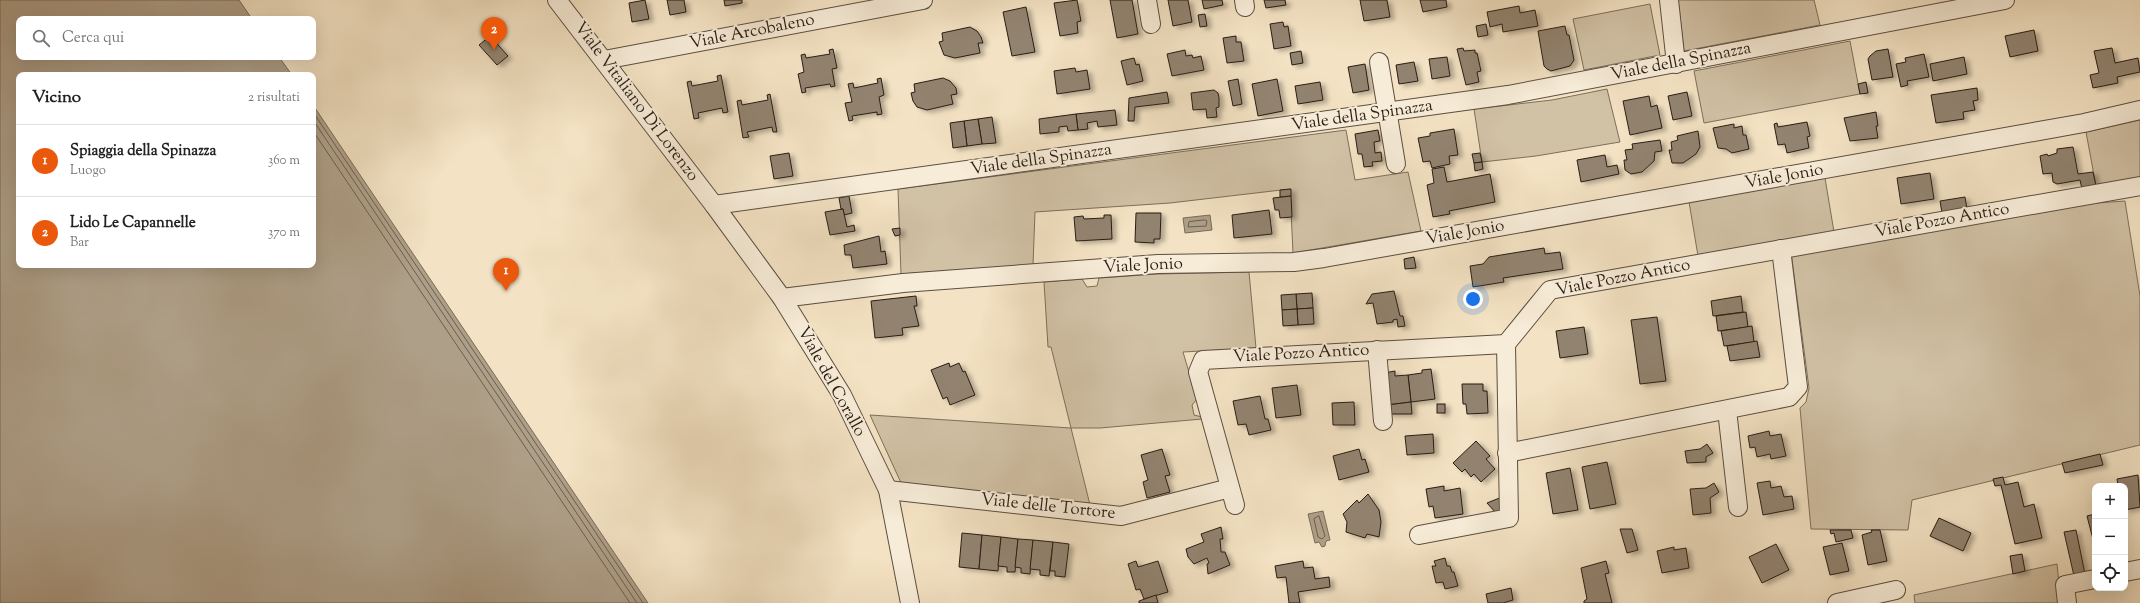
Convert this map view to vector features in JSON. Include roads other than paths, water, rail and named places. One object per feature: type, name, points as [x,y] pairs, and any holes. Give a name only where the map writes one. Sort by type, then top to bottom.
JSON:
[{"type":"street","name":"Viale Vitaliano Di Lorenzo","points":[[557,0],[714,205]]},
{"type":"street","name":"Viale Arcobaleno","points":[[604,60],[923,0]]},
{"type":"street","points":[[1147,0],[1152,24]]},
{"type":"street","points":[[1669,0],[1676,64]]},
{"type":"street","name":"Viale della Spinazza","points":[[714,205],[1508,95],[2005,0]]},
{"type":"street","points":[[1379,62],[1396,164]]},
{"type":"street","name":"Viale Jonio","points":[[782,298],[903,283],[1158,264],[1294,262],[1324,258],[2084,123],[2140,110]]},
{"type":"street","name":"Viale Pozzo Antico","points":[[1232,497],[1198,372],[1203,360],[1506,344],[1550,290],[2140,186]]},
{"type":"street","name":"Viale del Corallo","points":[[714,205],[782,298],[842,395],[888,490],[910,603]]},
{"type":"street","points":[[1508,453],[1789,397],[1798,387],[1781,250]]},
{"type":"street","points":[[1419,536],[1509,518],[1506,344]]},
{"type":"street","points":[[1377,350],[1383,421]]},
{"type":"street","points":[[1727,410],[1738,506]]},
{"type":"street","name":"Viale delle Tortore","points":[[888,490],[1121,516],[1232,497]]},
{"type":"street","points":[[2128,571],[2140,569]]},
{"type":"street","points":[[2067,603],[2065,585],[2092,580]]},
{"type":"street","points":[[1837,603],[1896,590]]},
{"type":"water","points":[[0,0],[239,0],[250,16],[16,16],[16,60],[281,60],[290,72],[16,72],[16,268],[316,268],[316,109],[648,603],[0,603]]},
{"type":"water","points":[[1210,215],[1212,230],[1185,233],[1183,218]]},
{"type":"water","points":[[1323,511],[1330,540],[1326,541],[1325,546],[1322,547],[1319,542],[1315,543],[1308,514]]},
{"type":"place","name":"Lido Le Capannelle","points":[[494,50]]},
{"type":"place","name":"Spiaggia della Spinazza","points":[[506,291]]}]
